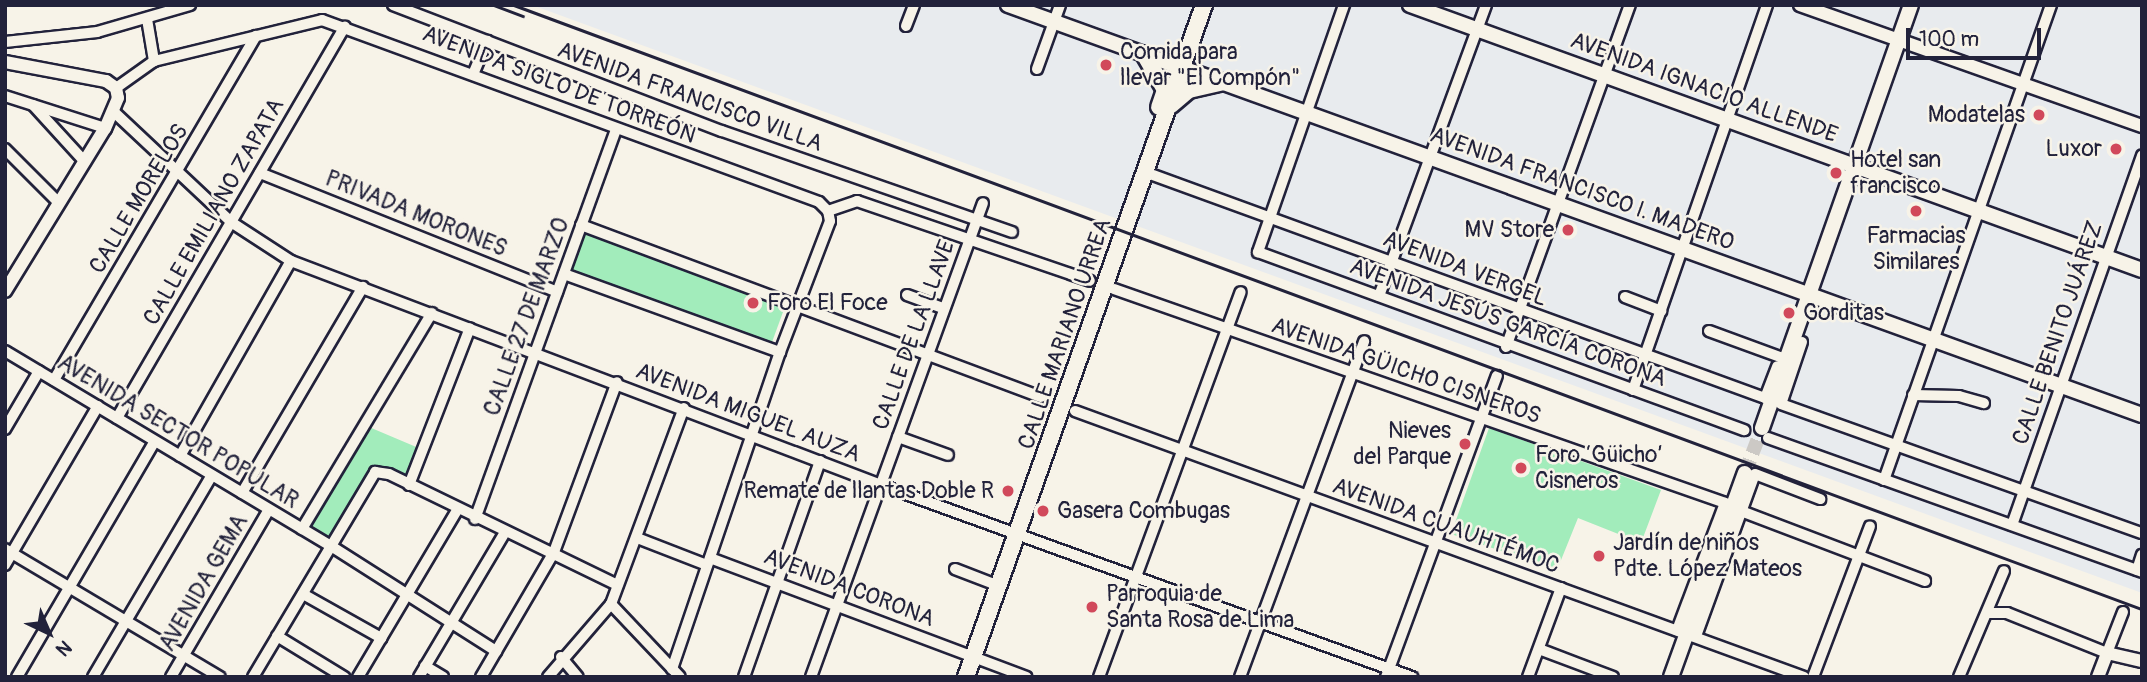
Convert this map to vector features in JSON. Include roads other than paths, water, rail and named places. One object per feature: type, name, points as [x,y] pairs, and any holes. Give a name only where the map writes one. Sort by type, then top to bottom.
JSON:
[{"type":"main road","name":"AVENIDA FRANCISCO I. MADERO","points":[[1008,5],[2142,415]]},
{"type":"main road","name":"CALLE MARIANO URREA","points":[[956,677],[969,654],[1204,5]]},
{"type":"main road","name":"AVENIDA IGNACIO ALLENDE","points":[[1410,5],[1854,168],[2142,270]]},
{"type":"main road","points":[[1765,433],[1806,294],[1911,5]]},
{"type":"main road","name":"CALLE MARIANO URREA","points":[[1013,532],[1166,90],[1161,76],[1144,54]]},
{"type":"main road","points":[[1167,110],[1189,90],[1225,82]]},
{"type":"main road","points":[[1671,677],[1750,474]]},
{"type":"main road","name":"CALLE MARIANO URREA","points":[[966,677],[969,654]]},
{"type":"street","points":[[5,42],[97,33],[190,5]]},
{"type":"street","name":"AVENIDA FRANCISCO VILLA","points":[[393,5],[976,222],[1012,232]]},
{"type":"street","points":[[906,26],[914,5]]},
{"type":"street","points":[[1037,69],[1060,5]]},
{"type":"street","points":[[1270,217],[1344,5]]},
{"type":"street","points":[[1379,296],[1486,5]]},
{"type":"street","points":[[1507,346],[1630,5]]},
{"type":"street","points":[[1633,390],[1768,5]]},
{"type":"street","points":[[1800,5],[2142,126]]},
{"type":"street","points":[[1884,480],[2051,5]]},
{"type":"street","points":[[147,19],[154,61]]},
{"type":"street","name":"AVENIDA SIGLO DE TORREÓN","points":[[116,88],[154,61],[322,20],[474,72],[616,129],[819,202],[828,211]]},
{"type":"street","name":"CALLE EMILIANO ZAPATA","points":[[117,418],[345,27]]},
{"type":"street","name":"CALLE MORELOS","points":[[54,380],[256,36]]},
{"type":"street","points":[[474,72],[487,41]]},
{"type":"street","points":[[5,62],[106,81],[116,88],[113,111],[105,128],[5,291]]},
{"type":"street","points":[[5,96],[105,128]]},
{"type":"street","points":[[33,106],[85,162]]},
{"type":"street","name":"AVENIDA MIGUEL AUZA","points":[[113,111],[179,170],[231,222],[291,261],[617,382],[881,485],[1136,576],[1388,673],[1412,677]]},
{"type":"street","name":"CALLE 27 DE MARZO","points":[[475,519],[533,351],[616,129]]},
{"type":"street","points":[[5,149],[60,203]]},
{"type":"street","name":"CALLE BENITO JUÁREZ","points":[[2012,525],[2142,155]]},
{"type":"street","name":"PRIVADA MORONES","points":[[260,173],[557,292]]},
{"type":"street","name":"AVENIDA VERGEL","points":[[1153,175],[1765,398],[1780,357]]},
{"type":"street","points":[[672,669],[780,352],[830,221],[828,211],[857,201],[1090,281]]},
{"type":"street","name":"CALLE DE LA LLAVE","points":[[811,677],[983,203]]},
{"type":"street","name":"AVENIDA JESÚS GARCÍA CORONA","points":[[1270,217],[1258,252],[1507,346],[1744,430]]},
{"type":"street","points":[[581,225],[926,357],[1041,397]]},
{"type":"street","points":[[180,456],[291,261]]},
{"type":"street","points":[[564,274],[780,352]]},
{"type":"street","points":[[242,493],[363,288]]},
{"type":"street","name":"AVENIDA GÜICHO CISNEROS","points":[[1114,289],[1725,502],[1687,633]]},
{"type":"street","points":[[1100,677],[1241,292]]},
{"type":"street","points":[[1709,331],[1780,357],[1806,294]]},
{"type":"street","points":[[907,295],[943,308]]},
{"type":"street","points":[[1625,297],[1661,311]]},
{"type":"street","points":[[302,529],[432,313]]},
{"type":"street","points":[[409,485],[470,328]]},
{"type":"street","points":[[1240,677],[1364,341]]},
{"type":"street","points":[[1802,342],[1781,404],[2142,533]]},
{"type":"street","name":"AVENIDA SECTOR POPULAR","points":[[5,351],[331,546],[496,651]]},
{"type":"street","points":[[5,429],[39,371]]},
{"type":"street","points":[[1388,673],[1497,376]]},
{"type":"street","points":[[481,677],[554,552],[617,382]]},
{"type":"street","points":[[1913,395],[1959,396],[1984,403]]},
{"type":"street","points":[[5,565],[9,551],[97,406]]},
{"type":"street","points":[[548,677],[561,657],[597,626],[611,604],[684,408]]},
{"type":"street","name":"AVENIDA CUAUHTÉMOC","points":[[1075,411],[1804,677]]},
{"type":"street","points":[[1765,433],[1884,480],[2140,571],[2142,555]]},
{"type":"street","points":[[898,437],[948,455]]},
{"type":"street","points":[[17,677],[155,441]]},
{"type":"street","points":[[744,677],[820,461]]},
{"type":"street","points":[[253,677],[375,472],[409,485],[475,519],[554,552],[618,585]]},
{"type":"street","points":[[1687,633],[1741,511],[1750,474],[1820,499]]},
{"type":"street","points":[[93,677],[212,475]]},
{"type":"street","name":"AVENIDA GEMA","points":[[171,677],[269,509]]},
{"type":"street","points":[[358,677],[457,510]]},
{"type":"street","points":[[1741,511],[1925,581]]},
{"type":"street","points":[[1813,677],[1870,526]]},
{"type":"street","points":[[419,677],[505,532]]},
{"type":"street","name":"AVENIDA CORONA","points":[[637,538],[777,582],[1026,677]]},
{"type":"street","points":[[9,551],[220,677]]},
{"type":"street","points":[[955,569],[994,584]]},
{"type":"street","points":[[1959,677],[1989,612],[2004,571]]},
{"type":"street","points":[[1528,677],[1561,589]]},
{"type":"street","points":[[303,594],[381,638]]},
{"type":"street","points":[[611,604],[680,677]]},
{"type":"street","points":[[1989,612],[2007,613],[2107,653],[2142,661]]},
{"type":"street","points":[[2098,677],[2123,612]]},
{"type":"street","points":[[277,636],[344,677]]},
{"type":"street","points":[[1539,649],[1613,677]]},
{"type":"street","points":[[561,657],[578,677]]},
{"type":"street","points":[[425,666],[443,677]]},
{"type":"tunnel","points":[[1745,473],[1762,428]]},
{"type":"railway","points":[[494,5],[523,16]]},
{"type":"railway","points":[[514,5],[2142,609]]},
{"type":"place","name":"Comida para llevar \"El Compón\"","points":[[1106,65]]},
{"type":"place","name":"Modatelas","points":[[2039,115]]},
{"type":"place","name":"Luxor","points":[[2116,149]]},
{"type":"place","name":"Hotel san francisco","points":[[1836,173]]},
{"type":"place","name":"Farmacias Similares","points":[[1916,211]]},
{"type":"place","name":"MV Store","points":[[1568,230]]},
{"type":"place","name":"Foro El Foce","points":[[753,303]]},
{"type":"place","name":"Gorditas","points":[[1789,313]]},
{"type":"place","name":"Nieves del Parque","points":[[1465,444]]},
{"type":"place","name":"Foro ‘Güicho’ Cisneros","points":[[1521,468]]},
{"type":"place","name":"Remate de llantas Doble R","points":[[1008,491]]},
{"type":"place","name":"Gasera Combugas","points":[[1043,511]]},
{"type":"place","name":"Jardín de niños Pdte. López Mateos","points":[[1599,556]]},
{"type":"place","name":"Parroquia de Santa Rosa de Lima","points":[[1092,607]]}]
